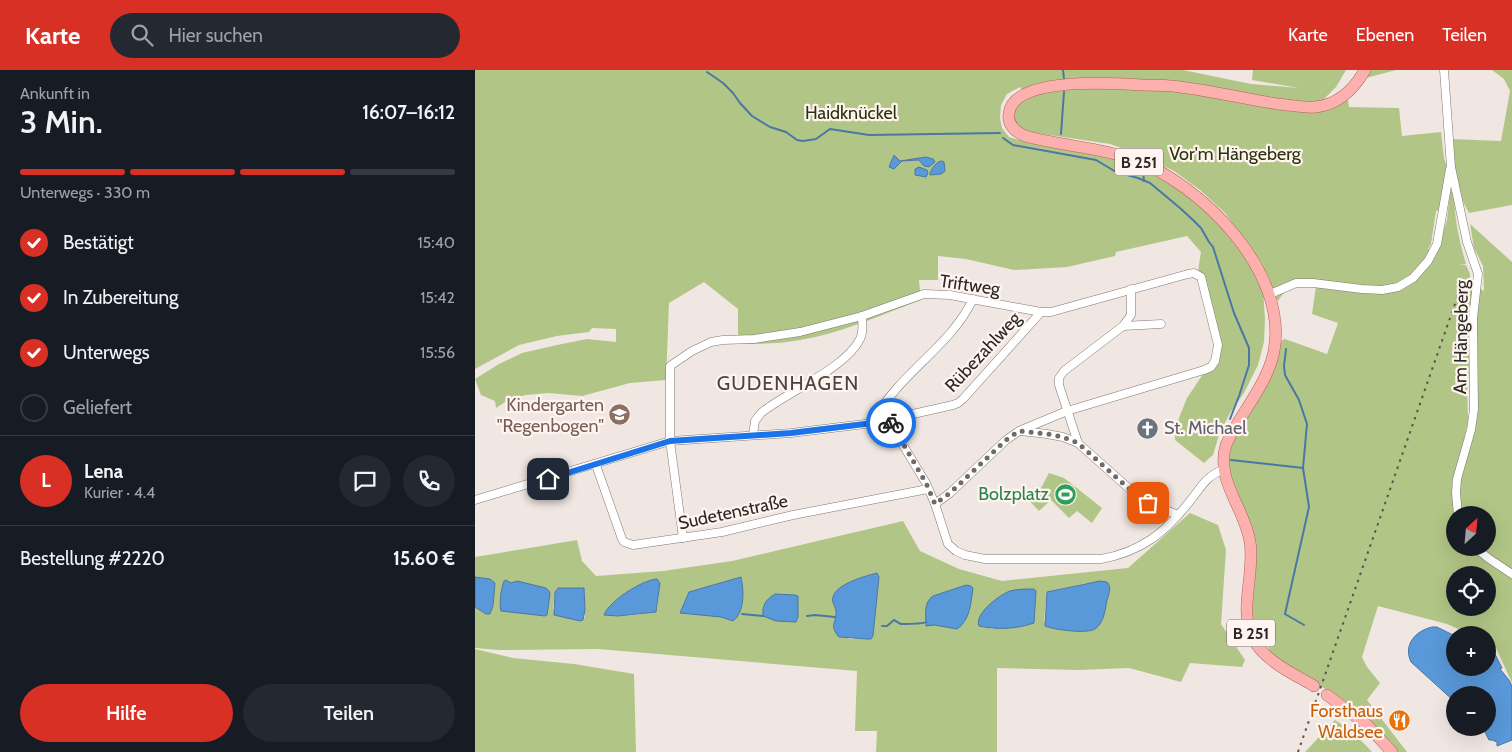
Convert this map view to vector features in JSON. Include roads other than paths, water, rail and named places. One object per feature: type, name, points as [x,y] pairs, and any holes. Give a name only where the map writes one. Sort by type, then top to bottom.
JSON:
[{"type":"main road","name":"B 251","points":[[1314,686],[1272,659],[1262,650],[1252,636],[1248,609],[1251,545],[1246,526],[1227,484],[1224,469],[1223,456],[1226,445],[1262,383],[1275,343],[1273,311],[1269,295],[1259,271],[1242,244],[1220,218],[1190,192],[1156,170],[1133,159],[1097,149],[1025,136],[1017,132],[1009,118],[1010,108],[1023,95],[1043,88],[1067,84],[1108,83],[1179,86],[1271,103],[1317,107],[1338,100],[1350,90],[1365,70]]},
{"type":"main road","points":[[1327,695],[1367,725],[1391,752]]},
{"type":"street","name":"Am Hängeberg","points":[[1444,70],[1451,167],[1467,242],[1477,270],[1478,279],[1473,318],[1474,409],[1471,430],[1457,479],[1457,506]]},
{"type":"street","points":[[1269,295],[1295,283],[1382,290],[1398,287],[1413,278],[1428,261],[1437,244],[1445,189],[1451,167]]},
{"type":"street","name":"Triftweg","points":[[683,538],[670,441],[670,366],[692,351],[711,342],[786,335],[862,316],[924,294],[950,295],[1041,312],[1056,311],[1188,274],[1194,273],[1201,277],[1218,345],[1215,361],[1211,366],[1204,370],[1067,411]]},
{"type":"street","points":[[1078,443],[1059,385],[1061,375],[1123,326],[1131,315],[1131,289]]},
{"type":"street","points":[[873,423],[888,399],[963,318],[973,299]]},
{"type":"street","name":"Rübezahlweg","points":[[475,500],[596,465],[670,441],[791,433],[873,423],[958,403],[1041,312]]},
{"type":"street","points":[[753,435],[755,421],[761,413],[838,364],[855,348],[862,335],[862,316]]},
{"type":"street","points":[[1123,326],[1161,324]]},
{"type":"street","points":[[935,504],[950,493],[1006,440],[1019,431],[1067,411]]},
{"type":"street","points":[[889,419],[928,488],[951,547],[960,553],[985,558],[1101,559],[1127,552],[1151,541],[1178,515],[1212,474],[1224,469]]},
{"type":"street","points":[[1019,431],[1063,437],[1078,443],[1142,500],[1178,515]]},
{"type":"street","name":"Sudetenstraße","points":[[596,465],[624,542],[633,545],[722,532],[826,508],[928,488]]},
{"type":"street","points":[[1485,556],[1512,574]]},
{"type":"water","points":[[894,155],[900,161],[926,157],[933,159],[935,162],[929,167],[924,166],[919,160],[902,161],[894,169],[889,167]]},
{"type":"water","points":[[942,161],[944,162],[945,171],[941,174],[930,175],[935,165]]},
{"type":"water","points":[[919,167],[927,170],[926,177],[915,175],[915,169]]},
{"type":"water","points":[[877,573],[879,577],[873,636],[871,639],[839,637],[834,630],[836,612],[833,599],[835,592],[845,584]]},
{"type":"water","points":[[475,577],[490,579],[495,583],[493,606],[490,614],[486,614],[475,607]]},
{"type":"water","points":[[741,577],[743,588],[742,607],[733,621],[721,617],[680,613],[689,592]]},
{"type":"water","points":[[657,579],[660,583],[656,612],[618,616],[604,615],[612,604],[627,592],[643,583]]},
{"type":"water","points":[[506,580],[511,583],[517,581],[546,588],[550,594],[547,615],[501,611],[501,592]]},
{"type":"water","points":[[1100,581],[1107,582],[1110,591],[1102,620],[1095,629],[1070,631],[1045,626],[1047,592]]},
{"type":"water","points":[[966,585],[973,588],[969,611],[961,626],[957,629],[934,625],[926,626],[926,610],[930,599],[933,596]]},
{"type":"water","points":[[558,588],[584,588],[585,610],[583,620],[554,615],[555,592]]},
{"type":"water","points":[[1034,589],[1036,591],[1034,623],[1021,627],[1007,628],[979,626],[980,616],[1000,596],[1013,590]]},
{"type":"water","points":[[775,594],[798,596],[798,617],[796,622],[776,621],[763,616],[765,604]]},
{"type":"water","points":[[1437,627],[1446,632],[1446,676],[1496,676],[1496,656],[1502,668],[1500,669],[1512,686],[1512,740],[1497,746],[1497,742],[1489,740],[1487,736],[1496,736],[1496,686],[1446,686],[1446,694],[1411,662],[1409,650],[1412,640],[1426,629]]},
{"type":"waterway","points":[[1063,70],[1064,79]]},
{"type":"waterway","points":[[707,72],[723,83],[752,116],[770,127],[786,132],[797,140],[816,139],[830,129],[869,135],[1000,133]]},
{"type":"waterway","points":[[1061,134],[1064,92]]},
{"type":"waterway","points":[[1003,138],[1013,145],[1096,160],[1116,172],[1150,183],[1201,228],[1213,247],[1234,313],[1249,348],[1249,365],[1230,419]]},
{"type":"waterway","points":[[1143,171],[1144,181]]},
{"type":"waterway","points":[[1286,349],[1285,375],[1299,400],[1307,424],[1303,468],[1309,507],[1285,614],[1304,625]]},
{"type":"waterway","points":[[1231,460],[1303,468]]},
{"type":"waterway","points":[[742,614],[763,616]]},
{"type":"waterway","points":[[807,616],[835,617]]},
{"type":"waterway","points":[[882,626],[887,626],[894,620],[901,624],[926,622]]},
{"type":"railway","points":[[1298,752],[1463,281]]},
{"type":"place","name":"Kindergarten \"Regenbogen\"","points":[[620,415]]},
{"type":"place","name":"St. Michael","points":[[1148,428]]},
{"type":"place","name":"Bolzplatz","points":[[1065,494]]},
{"type":"place","name":"Forsthaus Waldsee","points":[[1399,721]]},
{"type":"district","name":"GUDENHAGEN","points":[[788,383]]},
{"type":"park label","name":"Haidknückel","points":[[851,113]]},
{"type":"park label","name":"Vor'm Hängeberg","points":[[1235,154]]}]
